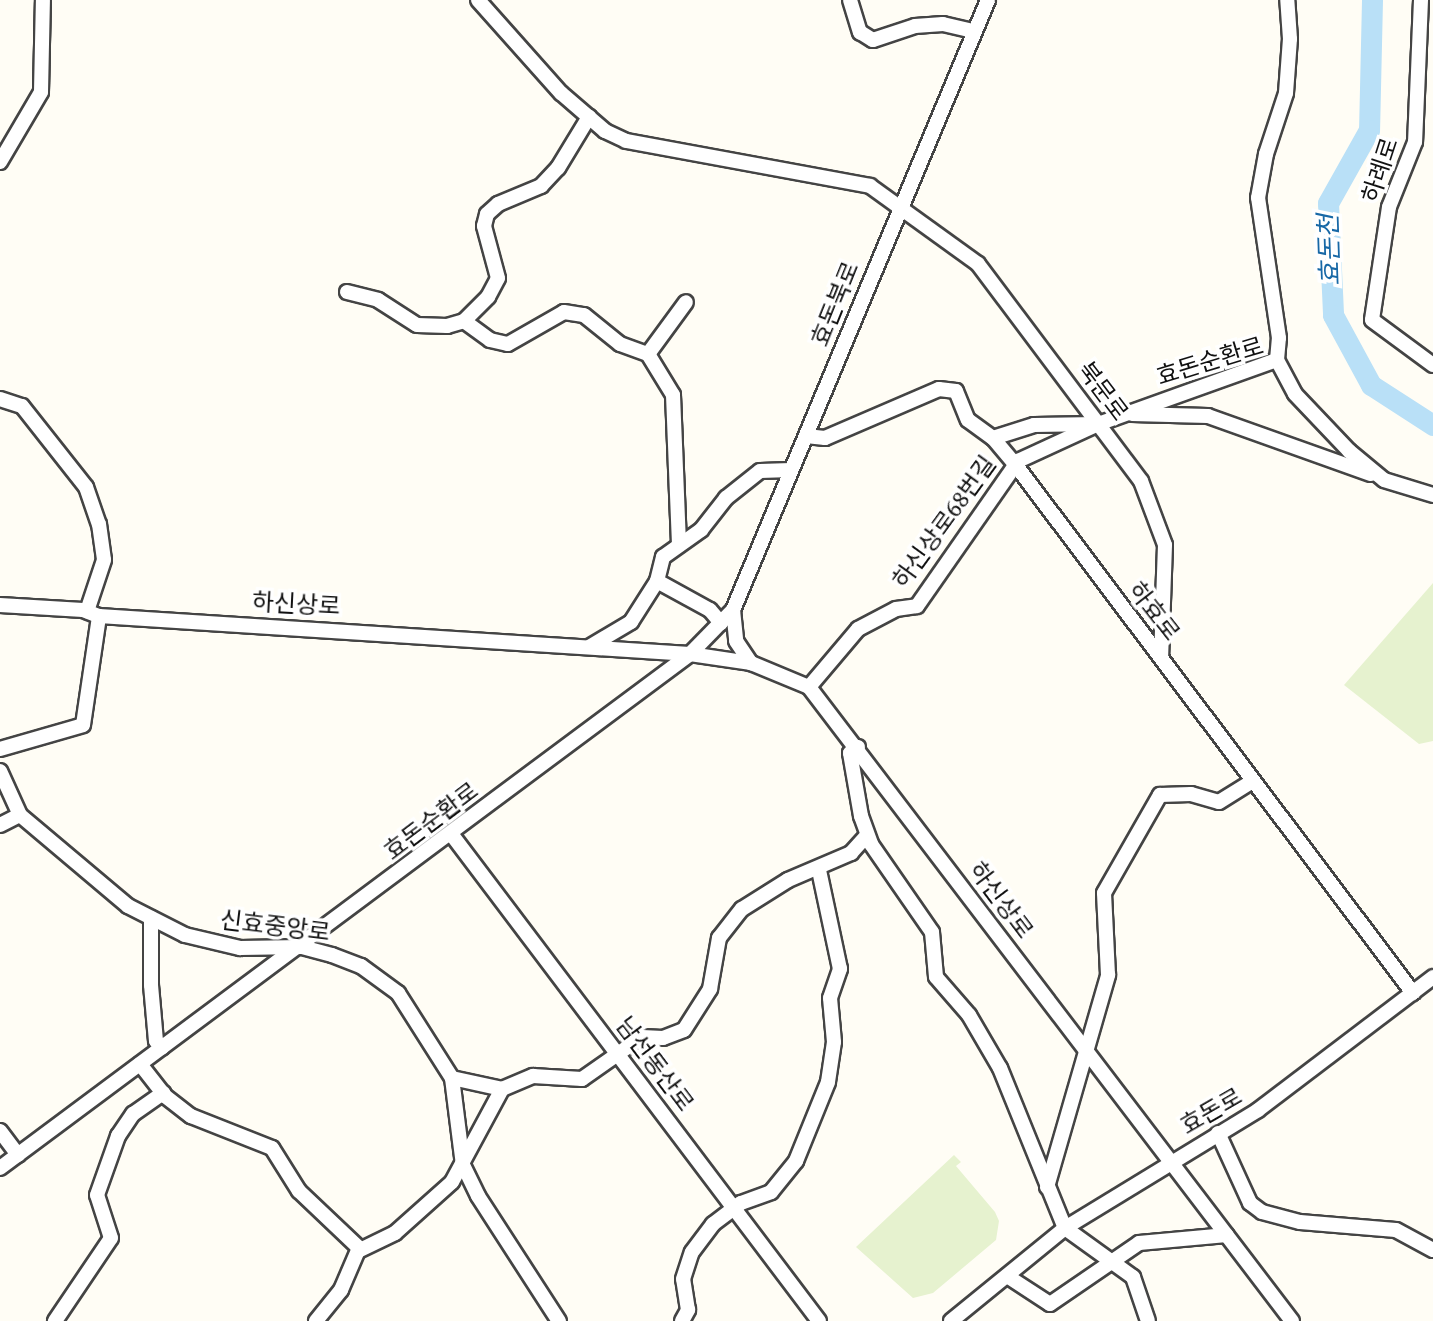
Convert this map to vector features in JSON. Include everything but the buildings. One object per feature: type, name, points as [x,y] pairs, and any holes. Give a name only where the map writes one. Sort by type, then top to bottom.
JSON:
[{"type":"street","points":[[0,162],[41,92],[43,0]]},
{"type":"street","name":"북문로","points":[[478,0],[561,93],[589,117],[626,141],[870,186],[978,264],[1141,481],[1165,545],[1161,657]]},
{"type":"street","points":[[850,0],[860,32],[873,40],[915,26],[943,24],[974,32]]},
{"type":"street","name":"효돈북로","points":[[721,623],[733,610],[899,206],[988,0]]},
{"type":"street","points":[[1278,360],[1279,338],[1258,198],[1266,154],[1286,93],[1290,39],[1287,0]]},
{"type":"street","name":"하례로","points":[[1421,0],[1415,142],[1389,207],[1372,320],[1433,365]]},
{"type":"street","points":[[347,292],[378,300],[416,324],[447,326],[464,321],[488,298],[499,278],[484,226],[487,214],[498,204],[541,186],[558,167],[589,117]]},
{"type":"street","points":[[648,354],[686,302]]},
{"type":"street","points":[[464,321],[490,340],[508,344],[564,312],[584,315],[620,344],[648,354],[673,395],[679,545]]},
{"type":"street","name":"효돈순환로","points":[[993,438],[1034,425],[1098,424],[1278,360],[1295,394],[1349,451],[1384,480],[1433,495]]},
{"type":"street","name":"하효로","points":[[806,436],[825,438],[950,387],[968,420],[993,438],[1015,464],[1413,993]]},
{"type":"street","points":[[0,399],[22,406],[86,486],[99,524],[104,561],[93,614],[83,724],[0,749]]},
{"type":"street","points":[[1123,414],[1208,416],[1384,480]]},
{"type":"street","name":"하신상로68번길","points":[[809,687],[858,629],[896,609],[917,606],[1015,464],[1098,424]]},
{"type":"street","points":[[589,647],[631,622],[657,581],[663,557],[701,530],[726,498],[760,471],[791,470]]},
{"type":"street","points":[[657,581],[710,610],[721,623]]},
{"type":"street","name":"하신상로","points":[[0,605],[93,614],[690,654],[751,663],[809,687],[858,747],[1292,1321]]},
{"type":"street","points":[[733,610],[736,641],[751,663]]},
{"type":"street","name":"효돈순환로","points":[[0,1168],[452,835],[690,654],[721,623]]},
{"type":"street","points":[[858,747],[850,753],[867,835],[932,932],[936,977],[969,1015],[1000,1068],[1065,1228],[1133,1277],[1148,1321]]},
{"type":"street","name":"신효중앙로","points":[[0,771],[20,815],[128,906],[185,935],[240,948],[302,947],[332,955],[380,978],[398,993],[452,1078],[463,1165],[496,1227],[559,1321]]},
{"type":"street","points":[[1047,1186],[1108,975],[1104,893],[1160,795],[1191,794],[1219,802],[1252,781]]},
{"type":"street","points":[[0,825],[20,815]]},
{"type":"street","name":"남선동산로","points":[[452,835],[819,1321]]},
{"type":"street","points":[[452,1078],[502,1088],[534,1076],[582,1079],[642,1037],[663,1038],[684,1030],[710,989],[719,938],[742,909],[788,880],[819,870],[851,853],[867,835]]},
{"type":"street","points":[[682,1321],[688,1310],[683,1279],[692,1252],[713,1224],[734,1208],[771,1192],[796,1161],[828,1082],[834,1042],[830,998],[840,969],[819,870]]},
{"type":"street","points":[[151,918],[150,985],[156,1041],[162,1048]]},
{"type":"street","name":"효돈로","points":[[951,1321],[1065,1228],[1258,1110],[1433,977]]},
{"type":"street","points":[[140,1065],[163,1093],[191,1116],[272,1148],[299,1191],[359,1249]]},
{"type":"street","points":[[316,1321],[341,1290],[359,1249],[404,1226],[432,1203],[463,1165],[502,1088]]},
{"type":"street","points":[[55,1321],[111,1238],[97,1195],[118,1136],[133,1114],[163,1093]]},
{"type":"street","points":[[0,1131],[18,1155]]},
{"type":"street","points":[[1218,1133],[1250,1203],[1262,1212],[1300,1222],[1396,1230],[1431,1245]]},
{"type":"street","points":[[1007,1276],[1050,1304],[1110,1259],[1139,1243],[1227,1235]]},
{"type":"green space","points":[[1433,583],[1433,741],[1419,744],[1344,685]]},
{"type":"green space","points":[[954,1155],[961,1162],[956,1166],[995,1212],[999,1221],[996,1240],[933,1293],[913,1298],[856,1247]]},
{"type":"waterway","name":"효돈천","points":[[1372,0],[1369,130],[1328,203],[1333,315],[1371,385],[1433,425]]}]
